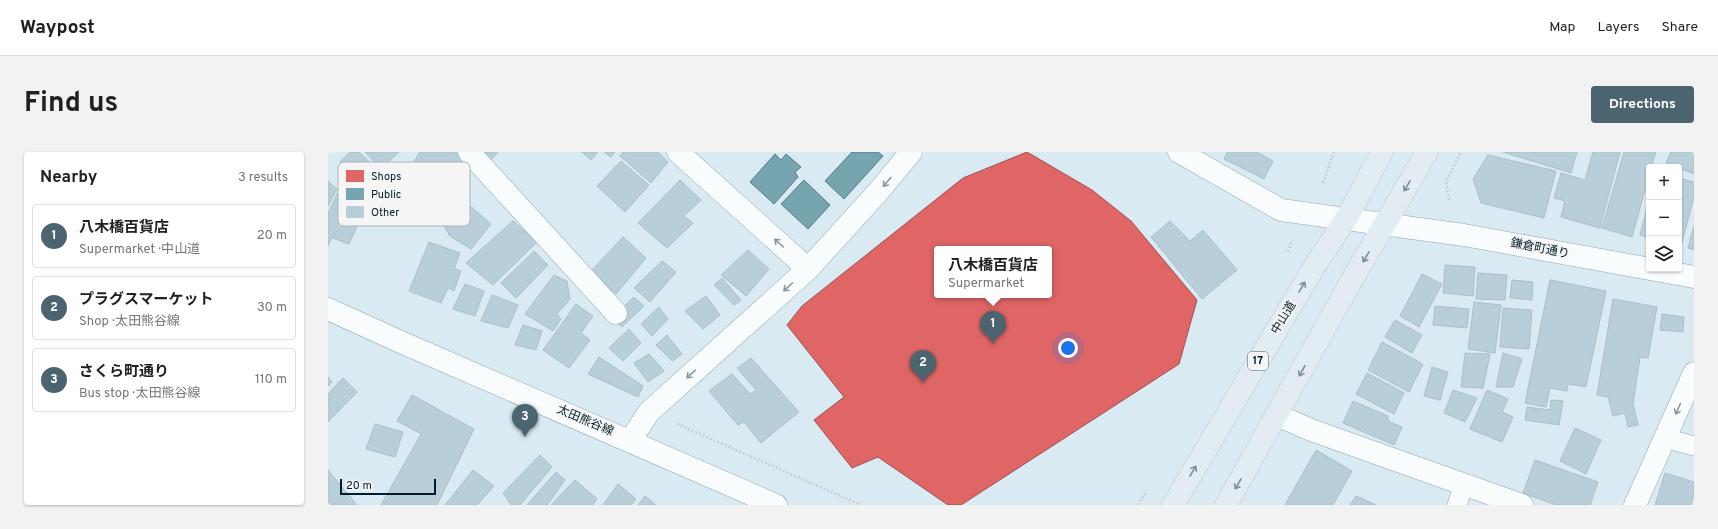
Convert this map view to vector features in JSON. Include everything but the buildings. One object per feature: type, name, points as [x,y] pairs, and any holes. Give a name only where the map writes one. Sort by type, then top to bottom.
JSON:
[{"type":"highway","name":"中山道","points":[[1173,505],[1314,267],[1346,219],[1382,152]]},
{"type":"highway","points":[[1226,505],[1353,278],[1427,152]]},
{"type":"street","points":[[469,152],[616,313]]},
{"type":"street","points":[[678,152],[808,269]]},
{"type":"street","points":[[630,440],[649,412],[808,269],[878,192],[911,152]]},
{"type":"street","name":"鎌倉町通り","points":[[1179,152],[1281,210],[1464,235],[1694,277]]},
{"type":"street","name":"太田熊谷線","points":[[328,309],[776,505]]},
{"type":"street","points":[[1634,505],[1694,373]]},
{"type":"street","points":[[1277,415],[1311,430],[1522,505]]},
{"type":"lane","points":[[1665,438],[1694,446]]},
{"type":"lane","points":[[1457,505],[1464,484]]},
{"type":"path","points":[[1323,183],[1334,152]]},
{"type":"path","points":[[1449,200],[1446,182],[1461,152]]},
{"type":"path","points":[[649,412],[861,505]]},
{"type":"place","name":"八木橋百貨店","points":[[993,344]]},
{"type":"place","name":"プラグスマーケット","points":[[923,383]]},
{"type":"place","name":"さくら町通り","points":[[525,437]]}]
